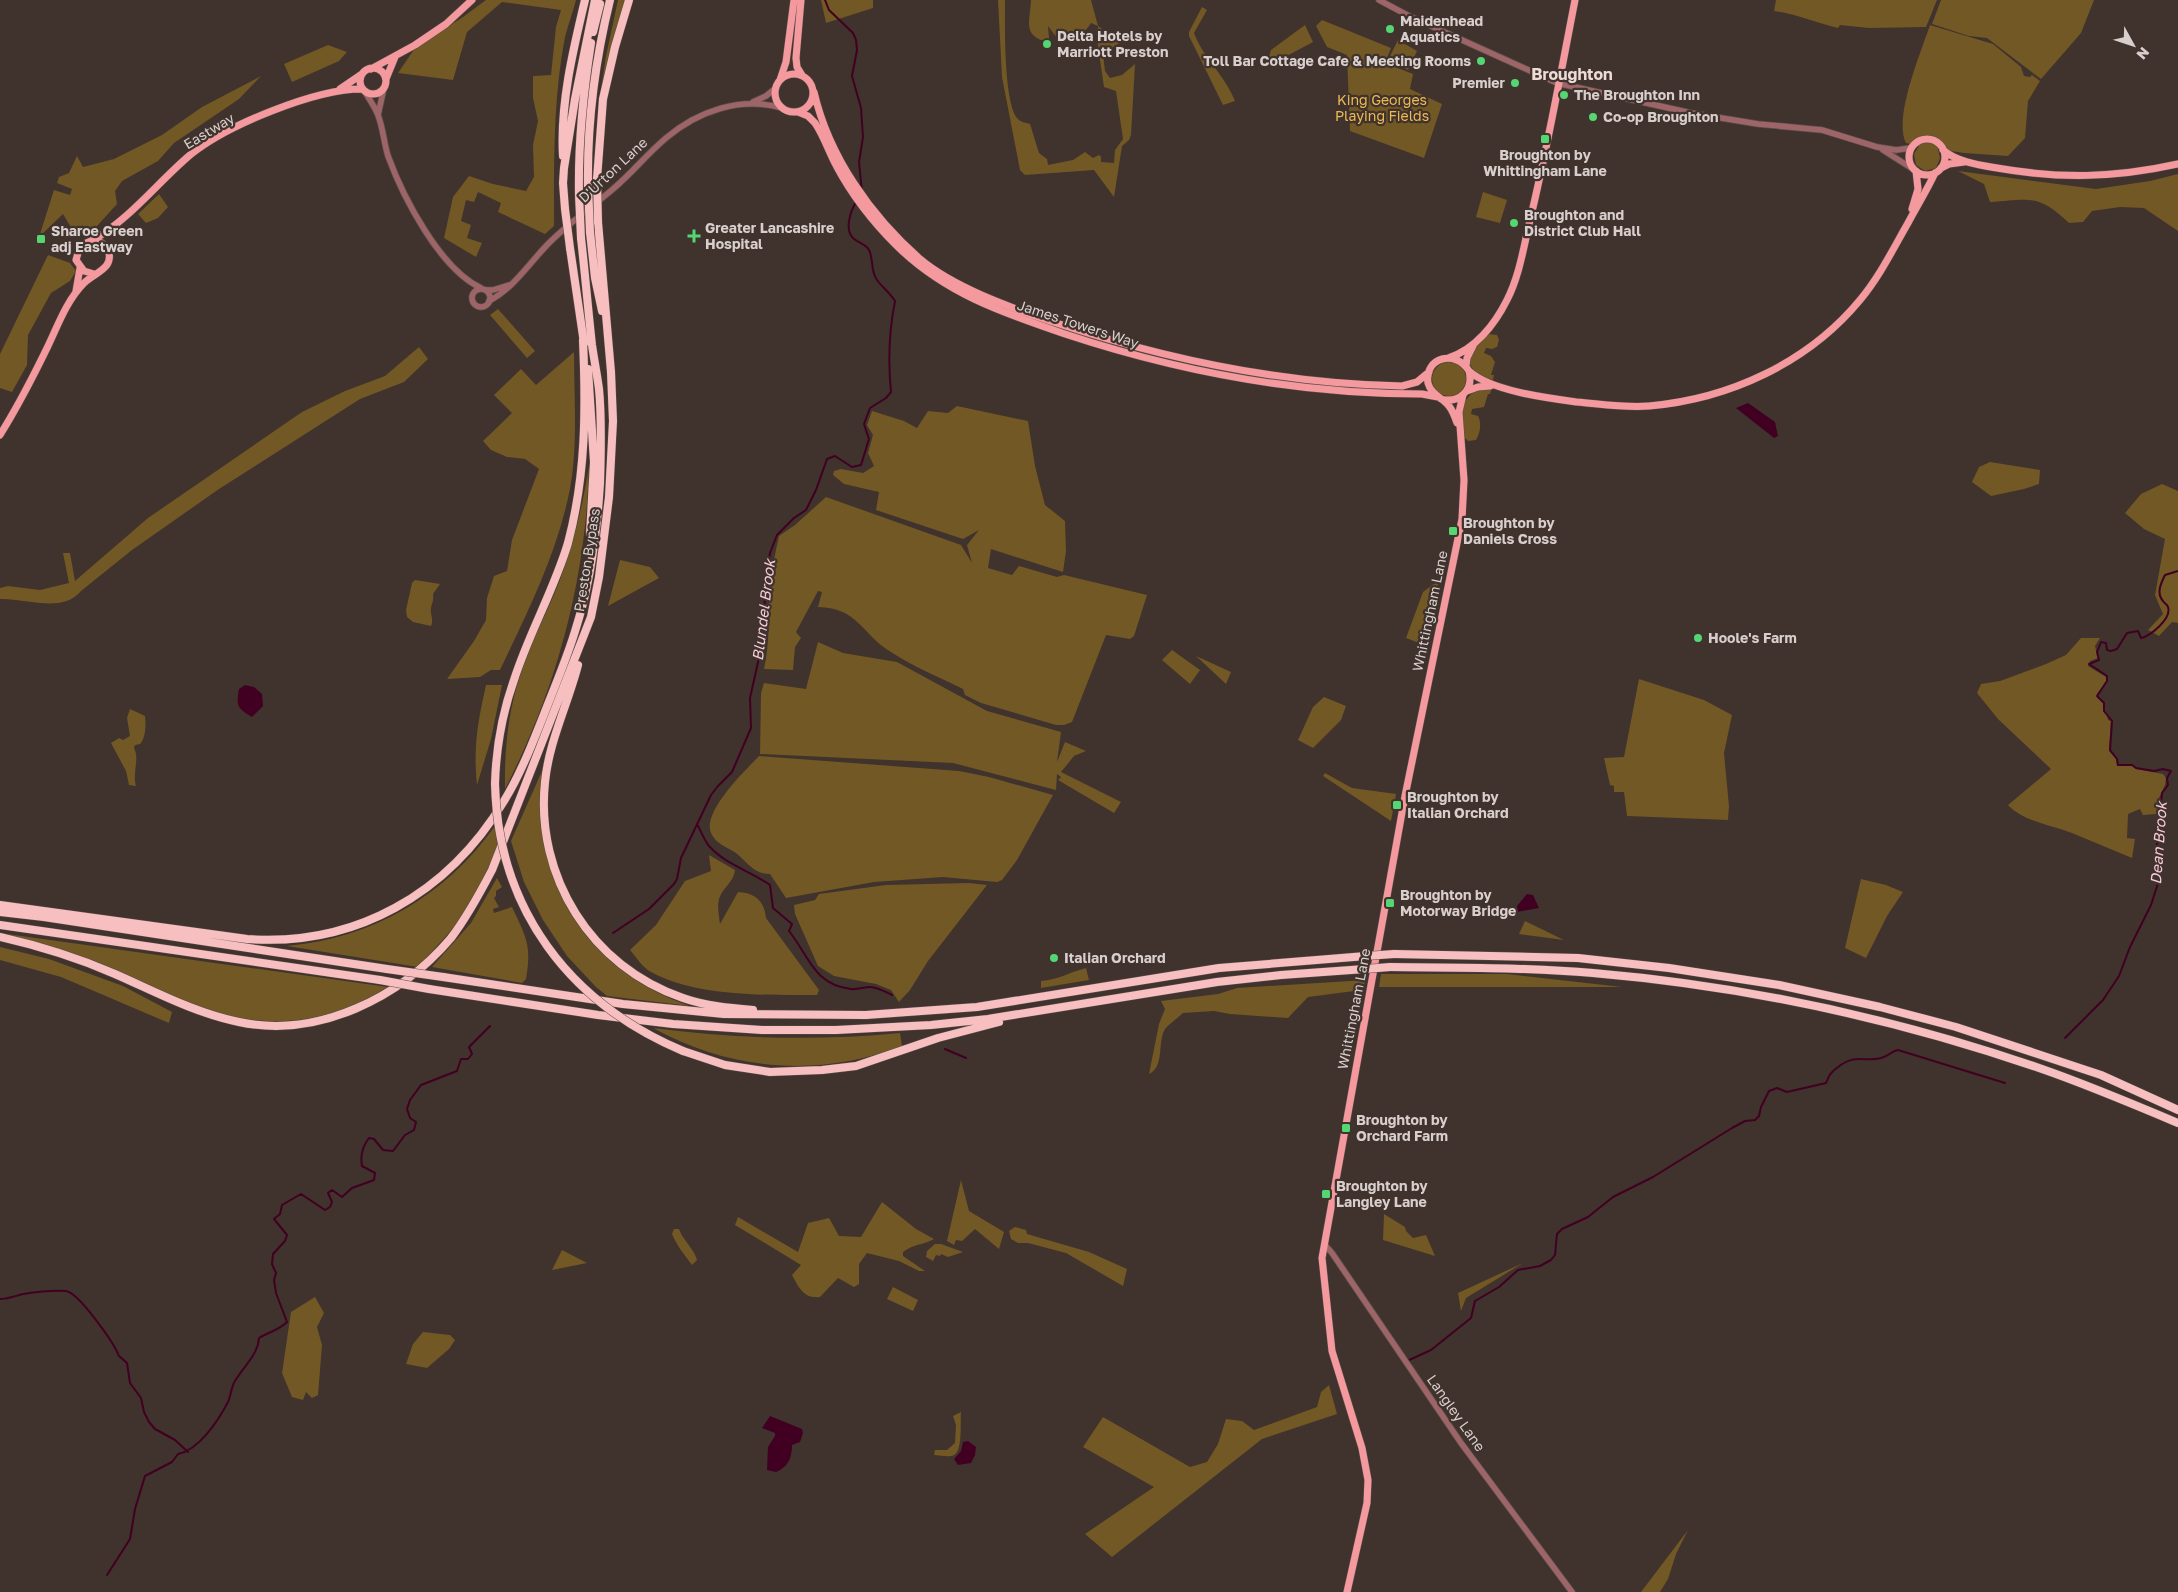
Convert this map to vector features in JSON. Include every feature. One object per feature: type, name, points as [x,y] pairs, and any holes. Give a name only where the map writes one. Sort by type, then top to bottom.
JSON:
[{"type":"highway","points":[[564,168],[563,147],[566,99],[576,34],[585,0]]},
{"type":"highway","points":[[581,613],[591,530],[594,462],[591,383],[570,248],[563,182],[574,99],[596,0]]},
{"type":"highway","points":[[581,613],[591,567],[597,519],[600,436],[599,390],[592,345],[581,238],[578,153],[581,114],[591,42],[601,0]]},
{"type":"highway","points":[[606,325],[595,278],[588,186],[590,117],[594,79],[610,0]]},
{"type":"highway","points":[[606,325],[598,222],[597,179],[603,99],[614,47],[629,0]]},
{"type":"highway","name":"Preston Bypass","points":[[65,955],[115,974],[185,1005],[239,1022],[270,1026],[294,1025],[323,1019],[351,1010],[395,988],[411,977],[452,937],[486,881],[525,788],[591,617],[604,537],[613,457],[613,393],[606,325]]},
{"type":"highway","points":[[584,340],[584,456],[575,516],[554,583],[514,680],[499,734],[495,784],[500,838],[505,858],[524,908],[546,945],[578,983],[608,1010],[645,1034],[683,1051],[725,1065],[770,1072],[822,1070],[856,1066],[938,1038],[1074,1005]]},
{"type":"highway","name":"Preston Bypass","points":[[0,905],[246,939],[295,940],[334,933],[391,910],[417,896],[439,878],[462,856],[504,802],[522,767],[581,613]]},
{"type":"highway","points":[[591,617],[574,681],[555,736],[545,779],[543,807],[545,834],[551,861],[565,897],[578,918],[600,945],[626,968],[656,986],[681,997],[712,1006],[808,1016]]},
{"type":"highway","points":[[0,912],[443,977],[724,1014],[866,1015],[977,1007],[1218,968],[1269,962],[1394,954],[1578,958],[1669,968],[1779,985],[1880,1007],[1956,1027],[2101,1075],[2178,1110]]},
{"type":"highway","points":[[0,925],[380,980],[624,1019],[762,1030],[836,1030],[931,1025],[1281,974],[1390,967],[1553,970],[1593,973],[1694,984],[1769,996],[1864,1017],[1954,1040],[2043,1069],[2178,1123]]},
{"type":"highway","points":[[0,937],[33,944],[65,955]]},
{"type":"highway","points":[[0,941],[65,955]]},
{"type":"main road","points":[[794,0],[786,62],[776,88],[776,99],[782,108],[790,112],[803,110],[811,103],[814,92],[809,80],[802,75],[797,67],[796,58],[801,0]]},
{"type":"main road","points":[[1575,0],[1544,163],[1512,288],[1494,322],[1476,341],[1460,354],[1434,364],[1429,372],[1430,388],[1439,398],[1452,400],[1478,387],[1493,386],[1559,400],[1611,406],[1648,406],[1711,396],[1744,384],[1794,358],[1816,343],[1844,318],[1878,276],[1945,159],[1943,150]]},
{"type":"main road","name":"Eastway","points":[[338,91],[368,70],[396,56],[446,24],[471,1]]},
{"type":"main road","points":[[386,79],[380,70],[368,70],[360,79],[364,90],[377,94],[384,88],[396,56]]},
{"type":"main road","points":[[780,80],[790,74],[802,75]]},
{"type":"main road","name":"Eastway","points":[[0,435],[23,397],[76,292],[80,268],[76,260],[77,250],[84,243],[93,240],[114,226],[192,154],[234,129],[289,105],[338,91],[364,90]]},
{"type":"main road","name":"James Towers Way","points":[[814,92],[826,128],[850,178],[880,218],[921,260],[945,275],[1000,303],[1102,339],[1232,370],[1300,380],[1402,386],[1417,382],[1429,372]]},
{"type":"main road","name":"James Towers Way","points":[[798,112],[808,116],[815,123],[849,189],[901,250],[924,270],[947,285],[998,311],[1133,355],[1243,379],[1299,387],[1422,394],[1439,398]]},
{"type":"main road","points":[[1907,224],[1917,194],[1914,170],[1909,159],[1911,148],[1918,141],[1928,139],[1937,142],[1950,155],[1972,162],[2039,174],[2084,177],[2136,173],[2178,164]]},
{"type":"main road","points":[[1914,170],[1925,175],[1953,164],[1972,162]]},
{"type":"main road","name":"Eastway","points":[[76,292],[94,274],[104,270],[108,264],[110,254],[106,246],[114,226]]},
{"type":"main road","points":[[93,240],[106,246]]},
{"type":"main road","points":[[80,268],[94,274]]},
{"type":"main road","points":[[1465,393],[1471,381],[1468,368],[1469,353],[1476,341]]},
{"type":"main road","points":[[1448,358],[1459,360],[1478,378],[1493,386]]},
{"type":"main road","name":"Whittingham Lane","points":[[1347,1592],[1367,1503],[1368,1480],[1362,1448],[1332,1351],[1322,1268],[1340,1151],[1405,796],[1462,519],[1464,480],[1459,428],[1460,406],[1465,393]]},
{"type":"main road","name":"Whittingham Lane","points":[[1439,398],[1451,408],[1459,428]]},
{"type":"street","points":[[1379,0],[1409,16],[1560,84],[1691,113],[1758,124],[1815,129],[1877,147],[1896,150],[1911,148]]},
{"type":"street","points":[[378,115],[384,88]]},
{"type":"street","name":"D'Urton Lane","points":[[489,301],[511,284],[550,242],[626,177],[674,132],[713,110],[751,103],[766,96],[776,88]]},
{"type":"street","points":[[364,90],[378,115],[388,153],[405,197],[440,252],[465,278],[489,294],[489,301],[486,306],[480,307],[474,304],[465,278]]},
{"type":"street","name":"D'Urton Lane","points":[[751,103],[782,108]]},
{"type":"street","points":[[1877,147],[1914,170]]},
{"type":"street","points":[[471,299],[474,292],[483,289],[493,290],[511,284]]},
{"type":"street","name":"Langley Lane","points":[[1325,1245],[1461,1443],[1572,1592]]},
{"type":"green space","points":[[486,0],[576,0],[565,37],[558,84],[555,131],[554,226],[545,234],[498,212],[501,203],[478,192],[474,202],[466,200],[461,221],[471,225],[467,238],[482,243],[476,257],[444,238],[453,197],[469,176],[493,184],[526,191],[534,177],[533,145],[538,121],[533,98],[533,76],[551,75],[556,27],[561,10],[502,2],[467,32],[453,80],[398,73],[415,48]]},
{"type":"green space","points":[[618,0],[625,0],[599,102],[606,56]]},
{"type":"green space","points":[[821,0],[873,0],[873,8],[826,23]]},
{"type":"green space","points":[[998,0],[1005,0],[1005,44],[1010,99],[1014,112],[1020,121],[1030,124],[1039,153],[1047,159],[1048,165],[1073,160],[1085,152],[1093,158],[1099,155],[1101,162],[1114,163],[1115,150],[1123,139],[1116,91],[1104,87],[1097,39],[1098,26],[1121,42],[1103,54],[1105,71],[1110,78],[1122,75],[1135,64],[1131,135],[1129,140],[1122,146],[1114,197],[1094,170],[1025,175],[1020,170],[1002,77]]},
{"type":"green space","points":[[1031,0],[1091,0],[1098,26],[1091,23],[1085,31],[1077,36],[1069,40],[1059,41],[1048,26],[1049,38],[1047,42],[1039,39],[1034,36],[1029,27]]},
{"type":"green space","points":[[1776,0],[1937,0],[1926,27],[1869,28],[1840,25],[1838,28],[1774,11]]},
{"type":"green space","points":[[1941,0],[2094,0],[2081,33],[2041,79],[1987,38],[1969,36],[1932,24]]},
{"type":"green space","points":[[1202,7],[1207,10],[1194,33],[1203,51],[1226,83],[1235,101],[1223,105],[1189,36],[1189,32]]},
{"type":"green space","name":"King Georges Playing Fields","points":[[1322,20],[1391,48],[1385,63],[1413,74],[1410,89],[1442,104],[1424,158],[1350,131],[1347,55],[1327,47],[1316,26]]},
{"type":"green space","points":[[1305,25],[1313,42],[1281,59],[1268,60],[1271,50]]},
{"type":"green space","points":[[1930,25],[1993,44],[2021,67],[2024,76],[2030,77],[2032,75],[2040,81],[2028,101],[2025,138],[2008,156],[1938,149],[1940,158],[1936,168],[1925,171],[1916,165],[1914,154],[1919,146],[1906,143],[1903,132],[1903,118],[1910,85]]},
{"type":"green space","points":[[1398,40],[1417,51],[1408,70],[1388,60]]},
{"type":"green space","points":[[328,45],[347,52],[339,61],[292,82],[284,64]]},
{"type":"green space","points":[[261,76],[239,99],[174,143],[158,161],[122,181],[115,191],[117,204],[87,237],[75,231],[63,214],[39,237],[54,190],[70,195],[72,189],[57,183],[59,177],[69,173],[77,156],[83,167],[114,159],[162,135],[202,107]]},
{"type":"green space","points":[[1958,171],[2096,189],[2150,181],[2178,174],[2178,231],[2144,208],[2120,207],[2092,211],[2083,222],[2069,223],[2049,207],[2033,200],[1990,202],[1984,184]]},
{"type":"green space","points":[[1483,192],[1507,200],[1500,223],[1476,217]]},
{"type":"green space","points":[[159,194],[168,207],[158,218],[146,223],[138,214]]},
{"type":"green space","points":[[48,255],[70,263],[76,271],[70,281],[51,293],[28,335],[27,365],[12,392],[0,388],[0,354]]},
{"type":"green space","points":[[498,309],[535,351],[527,358],[490,315]]},
{"type":"green space","points":[[1488,334],[1497,335],[1499,340],[1497,347],[1492,349],[1486,348],[1484,353],[1491,356],[1495,362],[1491,375],[1494,375],[1493,380],[1478,374],[1469,362],[1474,350]]},
{"type":"green space","points":[[419,347],[428,359],[404,382],[360,399],[219,489],[132,550],[73,598],[64,602],[54,603],[0,599],[0,588],[8,586],[40,590],[69,583],[63,553],[70,553],[75,581],[148,518],[302,412],[345,391],[385,376]]},
{"type":"green space","points":[[574,352],[574,455],[570,489],[550,559],[500,670],[491,670],[480,677],[447,679],[474,641],[486,620],[487,598],[494,576],[507,571],[512,540],[539,469],[525,459],[507,457],[491,450],[483,441],[512,413],[494,395],[521,369],[536,385]]},
{"type":"green space","points":[[1449,362],[1456,363],[1461,367],[1465,372],[1465,386],[1461,391],[1456,395],[1449,396],[1442,395],[1437,391],[1433,386],[1432,379],[1433,372],[1437,367],[1442,363]]},
{"type":"green space","points":[[1482,389],[1491,390],[1490,394],[1488,394],[1484,407],[1472,409],[1471,414],[1478,416],[1480,422],[1479,435],[1476,440],[1468,441],[1465,438],[1463,408],[1465,402],[1474,392]]},
{"type":"green space","points":[[957,406],[1028,421],[1035,466],[1045,505],[1065,521],[1066,551],[1063,572],[991,549],[988,568],[1012,575],[1019,566],[1057,577],[1064,575],[1147,595],[1134,636],[1130,639],[1106,635],[1072,722],[1064,725],[1056,725],[981,703],[965,695],[963,689],[891,652],[851,617],[832,608],[818,607],[822,592],[818,591],[796,632],[801,638],[795,647],[793,670],[764,669],[768,640],[771,576],[779,536],[795,525],[826,497],[961,545],[972,563],[967,545],[979,530],[963,539],[876,510],[879,492],[844,484],[833,475],[834,471],[841,469],[863,473],[874,466],[868,453],[873,435],[867,425],[872,411],[904,421],[917,428],[928,411],[948,413]]},
{"type":"green space","points":[[1990,462],[2040,470],[2039,484],[1991,496],[1972,482],[1979,467]]},
{"type":"green space","points":[[589,466],[582,550],[575,592],[565,632],[540,712],[505,789],[509,720],[517,687],[528,654],[566,563],[578,522]]},
{"type":"green space","points":[[2162,484],[2178,491],[2178,623],[2172,622],[2159,636],[2148,630],[2163,614],[2155,595],[2165,539],[2144,529],[2125,513],[2141,494]]},
{"type":"green space","points":[[620,560],[650,567],[659,578],[608,606]]},
{"type":"green space","points":[[415,580],[440,584],[433,594],[431,626],[413,622],[407,617],[406,610],[412,583]]},
{"type":"green space","points":[[1439,580],[1435,602],[1429,605],[1423,639],[1428,642],[1423,663],[1416,660],[1419,643],[1406,638],[1423,592]]},
{"type":"green space","points":[[2081,638],[2100,638],[2095,646],[2098,658],[2090,661],[2088,666],[2106,677],[2107,681],[2097,694],[2097,697],[2104,704],[2103,711],[2107,715],[2108,720],[2111,721],[2109,751],[2116,759],[2117,766],[2132,766],[2136,769],[2163,774],[2166,778],[2158,800],[2156,814],[2143,815],[2140,809],[2128,814],[2127,838],[2135,839],[2132,858],[2072,833],[2029,819],[2008,805],[2051,769],[1998,719],[1977,693],[1981,684],[2000,681],[2066,655]]},
{"type":"green space","points":[[818,642],[843,653],[897,662],[987,711],[1061,732],[1057,762],[1065,742],[1086,751],[1074,756],[1061,772],[1121,802],[1114,813],[1058,780],[1061,777],[1057,774],[1056,790],[953,763],[760,754],[761,693],[764,683],[806,689]]},
{"type":"green space","points":[[1172,650],[1200,670],[1190,684],[1162,660]]},
{"type":"green space","points":[[1196,656],[1231,672],[1226,684]]},
{"type":"green space","points":[[1639,679],[1704,700],[1732,715],[1724,753],[1729,806],[1728,820],[1627,816],[1624,792],[1614,792],[1614,786],[1610,785],[1604,758],[1624,757]]},
{"type":"green space","points":[[486,685],[502,685],[491,739],[477,785],[477,734]]},
{"type":"green space","points":[[1324,697],[1346,706],[1341,720],[1313,748],[1298,740],[1313,707]]},
{"type":"green space","points":[[130,709],[145,716],[143,738],[140,744],[135,745],[134,748],[136,752],[136,786],[129,785],[126,771],[111,743],[119,738],[123,740],[130,736],[127,718]]},
{"type":"green space","points":[[759,756],[959,771],[989,777],[1053,795],[1017,860],[1002,880],[997,882],[943,877],[874,882],[786,898],[770,874],[764,874],[755,870],[736,853],[720,844],[712,835],[710,826],[712,816],[718,804]]},
{"type":"green space","points":[[542,771],[540,811],[545,848],[556,884],[572,916],[594,945],[621,970],[653,990],[690,1006],[607,996],[567,956],[543,920],[524,882],[511,841]]},
{"type":"green space","points":[[1325,773],[1352,788],[1396,794],[1391,821],[1323,776]]},
{"type":"green space","points":[[495,826],[498,845],[480,886],[457,924],[418,967],[287,946],[349,934],[377,923],[404,909],[430,893],[454,873]]},
{"type":"green space","points":[[709,855],[735,870],[733,878],[719,899],[720,924],[738,892],[754,896],[761,902],[766,918],[819,990],[817,995],[732,993],[689,986],[669,980],[648,970],[630,950],[656,925],[685,881],[711,871]]},
{"type":"green space","points":[[497,878],[502,887],[496,891],[494,898],[499,907],[493,909],[494,913],[512,907],[521,926],[528,949],[526,979],[522,983],[432,967],[471,923]]},
{"type":"green space","points":[[1861,879],[1886,885],[1903,892],[1887,916],[1866,958],[1845,948]]},
{"type":"green space","points":[[969,883],[987,885],[928,961],[910,990],[899,1002],[891,990],[876,984],[834,976],[818,966],[795,914],[794,905],[815,900],[819,894],[886,885]]},
{"type":"green space","points":[[1525,921],[1564,940],[1519,934]]},
{"type":"green space","points":[[0,933],[388,987],[362,1001],[312,1018],[261,1021],[235,1017],[181,1001],[85,957]]},
{"type":"green space","points":[[0,947],[49,959],[123,986],[172,1012],[169,1023],[61,977],[0,960]]},
{"type":"green space","points":[[1086,968],[1089,980],[1041,988],[1041,981]]},
{"type":"green space","points":[[1381,974],[1507,974],[1622,987],[1379,987]]},
{"type":"green space","points":[[1366,980],[1362,990],[1308,997],[1288,1018],[1214,1011],[1183,1013],[1165,1029],[1157,1066],[1149,1074],[1159,1024],[1165,1009],[1161,1001],[1218,994],[1237,988]]},
{"type":"green space","points":[[653,1028],[715,1035],[776,1038],[869,1036],[900,1033],[902,1046],[839,1063],[807,1066],[775,1065],[744,1061],[713,1053]]},
{"type":"green space","points":[[961,1180],[969,1211],[1004,1232],[999,1249],[975,1229],[962,1241],[956,1240],[954,1245],[947,1241]]},
{"type":"green space","points":[[882,1202],[916,1229],[934,1239],[911,1247],[903,1252],[903,1256],[925,1271],[919,1271],[899,1261],[867,1253],[859,1264],[859,1284],[854,1287],[838,1278],[820,1297],[806,1294],[797,1284],[792,1275],[801,1265],[735,1225],[738,1217],[798,1252],[808,1223],[829,1218],[839,1236],[861,1237]]},
{"type":"green space","points":[[1384,1214],[1405,1227],[1406,1231],[1413,1238],[1426,1235],[1435,1256],[1383,1240]]},
{"type":"green space","points":[[1015,1227],[1026,1230],[1027,1234],[1089,1252],[1127,1269],[1123,1286],[1066,1253],[1028,1243],[1018,1243],[1011,1239],[1009,1231]]},
{"type":"green space","points":[[674,1229],[679,1229],[696,1256],[697,1260],[692,1265],[672,1234]]},
{"type":"green space","points":[[935,1244],[941,1244],[963,1252],[948,1257],[941,1254],[940,1256],[936,1255],[933,1261],[926,1257],[927,1251]]},
{"type":"green space","points":[[562,1250],[587,1263],[552,1270]]},
{"type":"green space","points":[[1523,1263],[1466,1298],[1461,1311],[1458,1293]]},
{"type":"green space","points":[[893,1287],[918,1300],[913,1311],[887,1299]]},
{"type":"green space","points":[[315,1297],[324,1313],[317,1327],[322,1345],[318,1395],[312,1398],[306,1392],[303,1400],[292,1397],[282,1373],[291,1312]]},
{"type":"green space","points":[[423,1332],[450,1335],[455,1340],[449,1349],[427,1368],[406,1364],[413,1344]]},
{"type":"green space","points":[[1329,1385],[1337,1414],[1262,1439],[1112,1557],[1085,1534],[1154,1487],[1083,1447],[1103,1417],[1190,1467],[1207,1462],[1218,1444],[1226,1419],[1242,1421],[1254,1430],[1317,1407],[1321,1392]]},
{"type":"green space","points":[[961,1412],[960,1442],[957,1452],[950,1456],[934,1455],[935,1450],[947,1450],[955,1443],[956,1425],[953,1416]]},
{"type":"green space","points":[[1688,1530],[1676,1554],[1668,1579],[1660,1592],[1641,1592]]},
{"type":"shaded area","points":[[1748,403],[1775,422],[1778,436],[1774,438],[1736,408]]},
{"type":"shaded area","points":[[245,685],[254,687],[262,694],[263,706],[252,717],[241,709],[238,703],[239,689]]},
{"type":"shaded area","points":[[1527,894],[1533,895],[1539,908],[1517,912],[1517,906]]},
{"type":"shaded area","points":[[770,1416],[802,1429],[803,1433],[800,1442],[792,1445],[790,1458],[786,1465],[776,1472],[767,1470],[768,1447],[775,1433],[762,1428]]},
{"type":"shaded area","points":[[968,1441],[976,1447],[975,1455],[971,1463],[958,1465],[954,1459],[961,1451],[963,1442]]},
{"type":"waterway","points":[[825,0],[829,10],[853,33],[856,40],[857,50],[852,76],[861,108],[863,137],[859,162],[862,192]]},
{"type":"waterway","name":"Blundel Brook","points":[[613,933],[649,909],[674,884],[677,879],[681,858],[711,795],[732,772],[751,728],[750,698],[763,640],[766,576],[770,553],[777,535],[794,518],[806,510],[816,490],[827,459],[835,456],[852,467],[861,465],[869,439],[864,424],[870,408],[886,398],[891,392],[891,324],[895,301],[875,276],[868,248],[854,239],[849,231],[850,216],[856,202]]},
{"type":"waterway","name":"Dean Brook","points":[[2065,1038],[2103,1000],[2119,976],[2130,947],[2151,905],[2160,877],[2156,854],[2162,793],[2168,785],[2167,778],[2171,771],[2163,769],[2154,771],[2136,768],[2132,765],[2118,765],[2117,759],[2110,750],[2112,721],[2104,711],[2104,703],[2097,696],[2107,681],[2107,676],[2089,664],[2099,660],[2097,652],[2101,642],[2106,643],[2107,650],[2111,651],[2117,649],[2127,633],[2138,631],[2141,638],[2150,634],[2164,622],[2167,617],[2168,606],[2161,598],[2161,585],[2165,575],[2178,571]]},
{"type":"waterway","points":[[697,824],[707,844],[722,858],[770,885],[773,908],[792,924],[789,931],[820,975],[829,982],[839,986],[853,989],[873,987],[892,995]]},
{"type":"waterway","name":"Blundel Brook","points":[[107,1575],[130,1539],[135,1509],[145,1476],[172,1462],[178,1454],[193,1447],[207,1434],[228,1402],[234,1383],[256,1350],[259,1338],[287,1322],[276,1293],[274,1280],[276,1273],[272,1264],[273,1254],[285,1241],[287,1235],[274,1219],[280,1214],[282,1205],[301,1194],[325,1210],[330,1207],[332,1202],[328,1193],[332,1190],[342,1197],[352,1188],[374,1180],[375,1173],[362,1166],[361,1162],[362,1151],[369,1138],[374,1139],[383,1150],[393,1151],[405,1135],[414,1130],[416,1122],[410,1118],[407,1109],[410,1100],[421,1085],[457,1071],[461,1059],[468,1059],[472,1054],[469,1047],[490,1026]]},
{"type":"waterway","points":[[945,1049],[966,1058]]},
{"type":"waterway","points":[[1407,1361],[1431,1350],[1471,1318],[1475,1301],[1499,1287],[1518,1270],[1540,1266],[1551,1260],[1555,1255],[1557,1234],[1562,1229],[1588,1217],[1613,1197],[1653,1177],[1732,1128],[1745,1121],[1755,1120],[1759,1116],[1769,1091],[1777,1088],[1787,1092],[1826,1083],[1832,1072],[1851,1060],[1878,1059],[1898,1050],[2005,1083]]},
{"type":"waterway","points":[[0,1299],[44,1291],[66,1291],[72,1294],[96,1319],[119,1356],[127,1363],[130,1383],[141,1398],[144,1412],[149,1422],[155,1429],[175,1440],[188,1452]]},
{"type":"place","name":"Maidenhead Aquatics","points":[[1390,29]]},
{"type":"place","name":"Delta Hotels by Marriott Preston","points":[[1047,44]]},
{"type":"place","name":"Toll Bar Cottage Cafe & Meeting Rooms","points":[[1481,61]]},
{"type":"place","name":"Premier","points":[[1515,83]]},
{"type":"place","name":"The Broughton Inn","points":[[1564,95]]},
{"type":"place","name":"Co-op Broughton","points":[[1593,117]]},
{"type":"place","name":"Broughton by Whittingham Lane","points":[[1545,139]]},
{"type":"place","name":"Broughton and District Club Hall","points":[[1514,223]]},
{"type":"place","name":"Greater Lancashire Hospital","points":[[694,236]]},
{"type":"place","name":"Sharoe Green adj Eastway","points":[[41,239]]},
{"type":"place","name":"Broughton by Daniels Cross","points":[[1453,531]]},
{"type":"place","name":"Hoole's Farm","points":[[1698,638]]},
{"type":"place","name":"Broughton by Italian Orchard","points":[[1397,805]]},
{"type":"place","name":"Broughton by Motorway Bridge","points":[[1390,903]]},
{"type":"place","name":"Italian Orchard","points":[[1054,958]]},
{"type":"place","name":"Broughton by Orchard Farm","points":[[1346,1128]]},
{"type":"place","name":"Broughton by Langley Lane","points":[[1326,1194]]},
{"type":"district","name":"Broughton","points":[[1572,74]]}]
